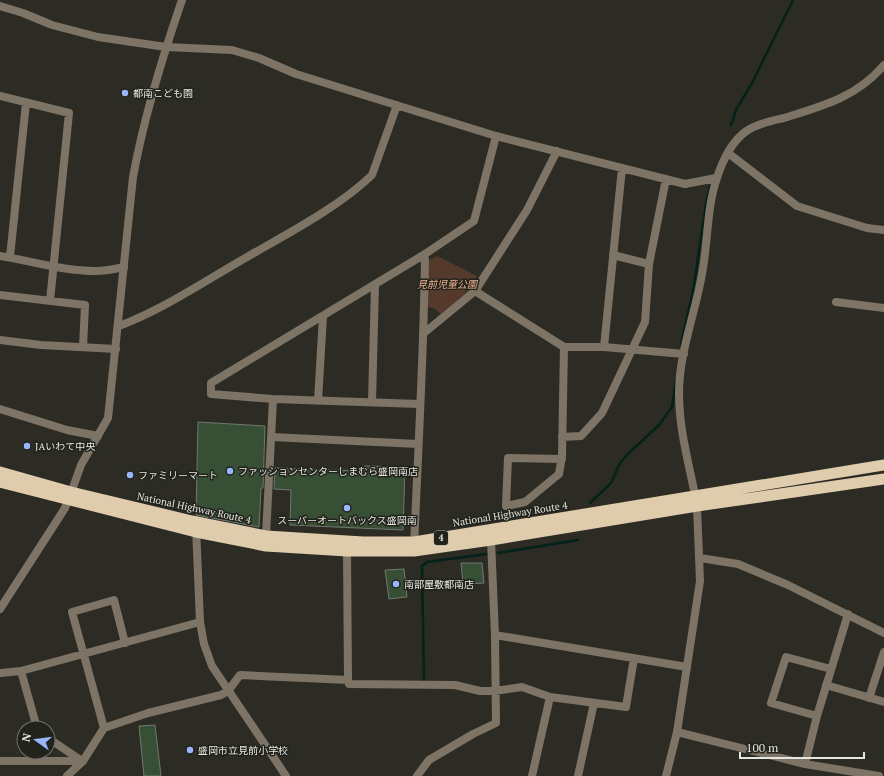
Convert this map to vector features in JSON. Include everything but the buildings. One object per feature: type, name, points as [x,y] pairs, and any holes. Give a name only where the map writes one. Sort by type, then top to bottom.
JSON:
[{"type":"highway","name":"National Highway Route 4","points":[[0,482],[69,496],[266,546],[347,551],[491,540],[884,465]]},
{"type":"highway","name":"National Highway Route 4","points":[[0,472],[69,496]]},
{"type":"highway","name":"National Highway Route 4","points":[[196,527],[266,536],[414,546],[696,501],[884,479]]},
{"type":"street","points":[[0,609],[65,508],[81,465],[108,418],[119,326],[133,177],[138,152],[166,47],[182,0]]},
{"type":"street","points":[[0,6],[23,13],[52,25],[98,37],[166,47],[232,50],[259,58],[296,74],[496,136],[685,184],[716,178]]},
{"type":"street","points":[[666,776],[677,732],[700,581],[696,501],[680,417],[679,390],[684,354],[703,269],[712,197],[716,178],[734,142],[745,132],[763,124],[828,105],[856,90],[883,68]]},
{"type":"street","points":[[0,96],[69,113],[52,267],[50,301]]},
{"type":"street","points":[[10,257],[26,103]]},
{"type":"street","points":[[119,326],[153,312],[284,235],[363,184],[372,175],[397,105]]},
{"type":"street","points":[[419,404],[273,399],[211,394],[211,383],[375,285],[474,221],[496,136]]},
{"type":"street","points":[[424,334],[475,291],[527,210],[557,151]]},
{"type":"street","points":[[728,153],[797,206],[868,228],[884,230]]},
{"type":"street","points":[[604,347],[622,168]]},
{"type":"street","points":[[562,436],[581,436],[602,413],[645,322],[649,264],[666,179]]},
{"type":"street","points":[[414,546],[419,404],[424,334],[425,254]]},
{"type":"street","points":[[614,255],[649,264]]},
{"type":"street","points":[[0,256],[52,267],[98,271],[124,267]]},
{"type":"street","points":[[372,402],[375,285]]},
{"type":"street","points":[[475,291],[564,347],[604,347],[684,354]]},
{"type":"street","points":[[0,295],[85,305],[83,347]]},
{"type":"street","points":[[836,302],[884,308]]},
{"type":"street","points":[[318,401],[323,316]]},
{"type":"street","points":[[0,340],[116,349]]},
{"type":"street","points":[[562,458],[508,458],[506,506],[525,502],[559,474],[562,458],[564,347]]},
{"type":"street","points":[[266,536],[273,399]]},
{"type":"street","points":[[0,409],[67,430],[98,436]]},
{"type":"street","points":[[271,437],[418,444]]},
{"type":"street","points":[[196,527],[200,622],[204,644],[212,666],[286,776]]},
{"type":"street","points":[[417,776],[429,760],[496,723],[495,635],[491,540]]},
{"type":"street","points":[[347,551],[349,684],[455,685],[480,691],[495,691],[522,687],[550,697],[626,707],[634,658]]},
{"type":"street","points":[[700,558],[738,564],[788,585],[884,633]]},
{"type":"street","points":[[104,728],[85,654],[72,612],[114,600],[125,643]]},
{"type":"street","points":[[805,764],[817,716],[848,614]]},
{"type":"street","points":[[0,673],[21,671],[200,622]]},
{"type":"street","points":[[495,635],[687,668]]},
{"type":"street","points":[[869,698],[884,652]]},
{"type":"street","points":[[817,716],[771,703],[786,657],[831,669]]},
{"type":"street","points":[[21,671],[34,720]]},
{"type":"street","points":[[67,776],[83,761],[104,728],[148,714],[221,695],[228,691],[240,675],[348,680]]},
{"type":"street","points":[[826,685],[884,702]]},
{"type":"street","points":[[532,776],[550,697]]},
{"type":"street","points":[[578,776],[594,703]]},
{"type":"street","points":[[677,732],[805,764],[878,776]]},
{"type":"street","points":[[56,743],[83,761]]},
{"type":"street","points":[[0,760],[83,761]]},
{"type":"green space","name":"見前児童公園","points":[[437,256],[477,276],[471,289],[441,314],[434,308],[427,307],[428,261]]},
{"type":"waterway","points":[[731,125],[736,110],[752,83],[793,0]]},
{"type":"waterway","points":[[681,344],[693,291],[710,186]]},
{"type":"waterway","points":[[590,503],[611,483],[620,463],[659,425],[672,407],[676,380]]},
{"type":"waterway","points":[[498,553],[578,540]]},
{"type":"waterway","points":[[424,683],[422,566],[427,562],[487,554]]},
{"type":"place","name":"都南こども園","points":[[125,93]]},
{"type":"place","name":"JAいわて中央","points":[[27,446]]},
{"type":"place","name":"ファッションセンターしまむら盛岡南店","points":[[230,471]]},
{"type":"place","name":"ファミリーマート","points":[[130,475]]},
{"type":"place","name":"スーパーオートバックス盛岡南","points":[[347,508]]},
{"type":"place","name":"南部屋敷都南店","points":[[396,584]]},
{"type":"place","name":"盛岡市立見前小学校","points":[[190,750]]}]
